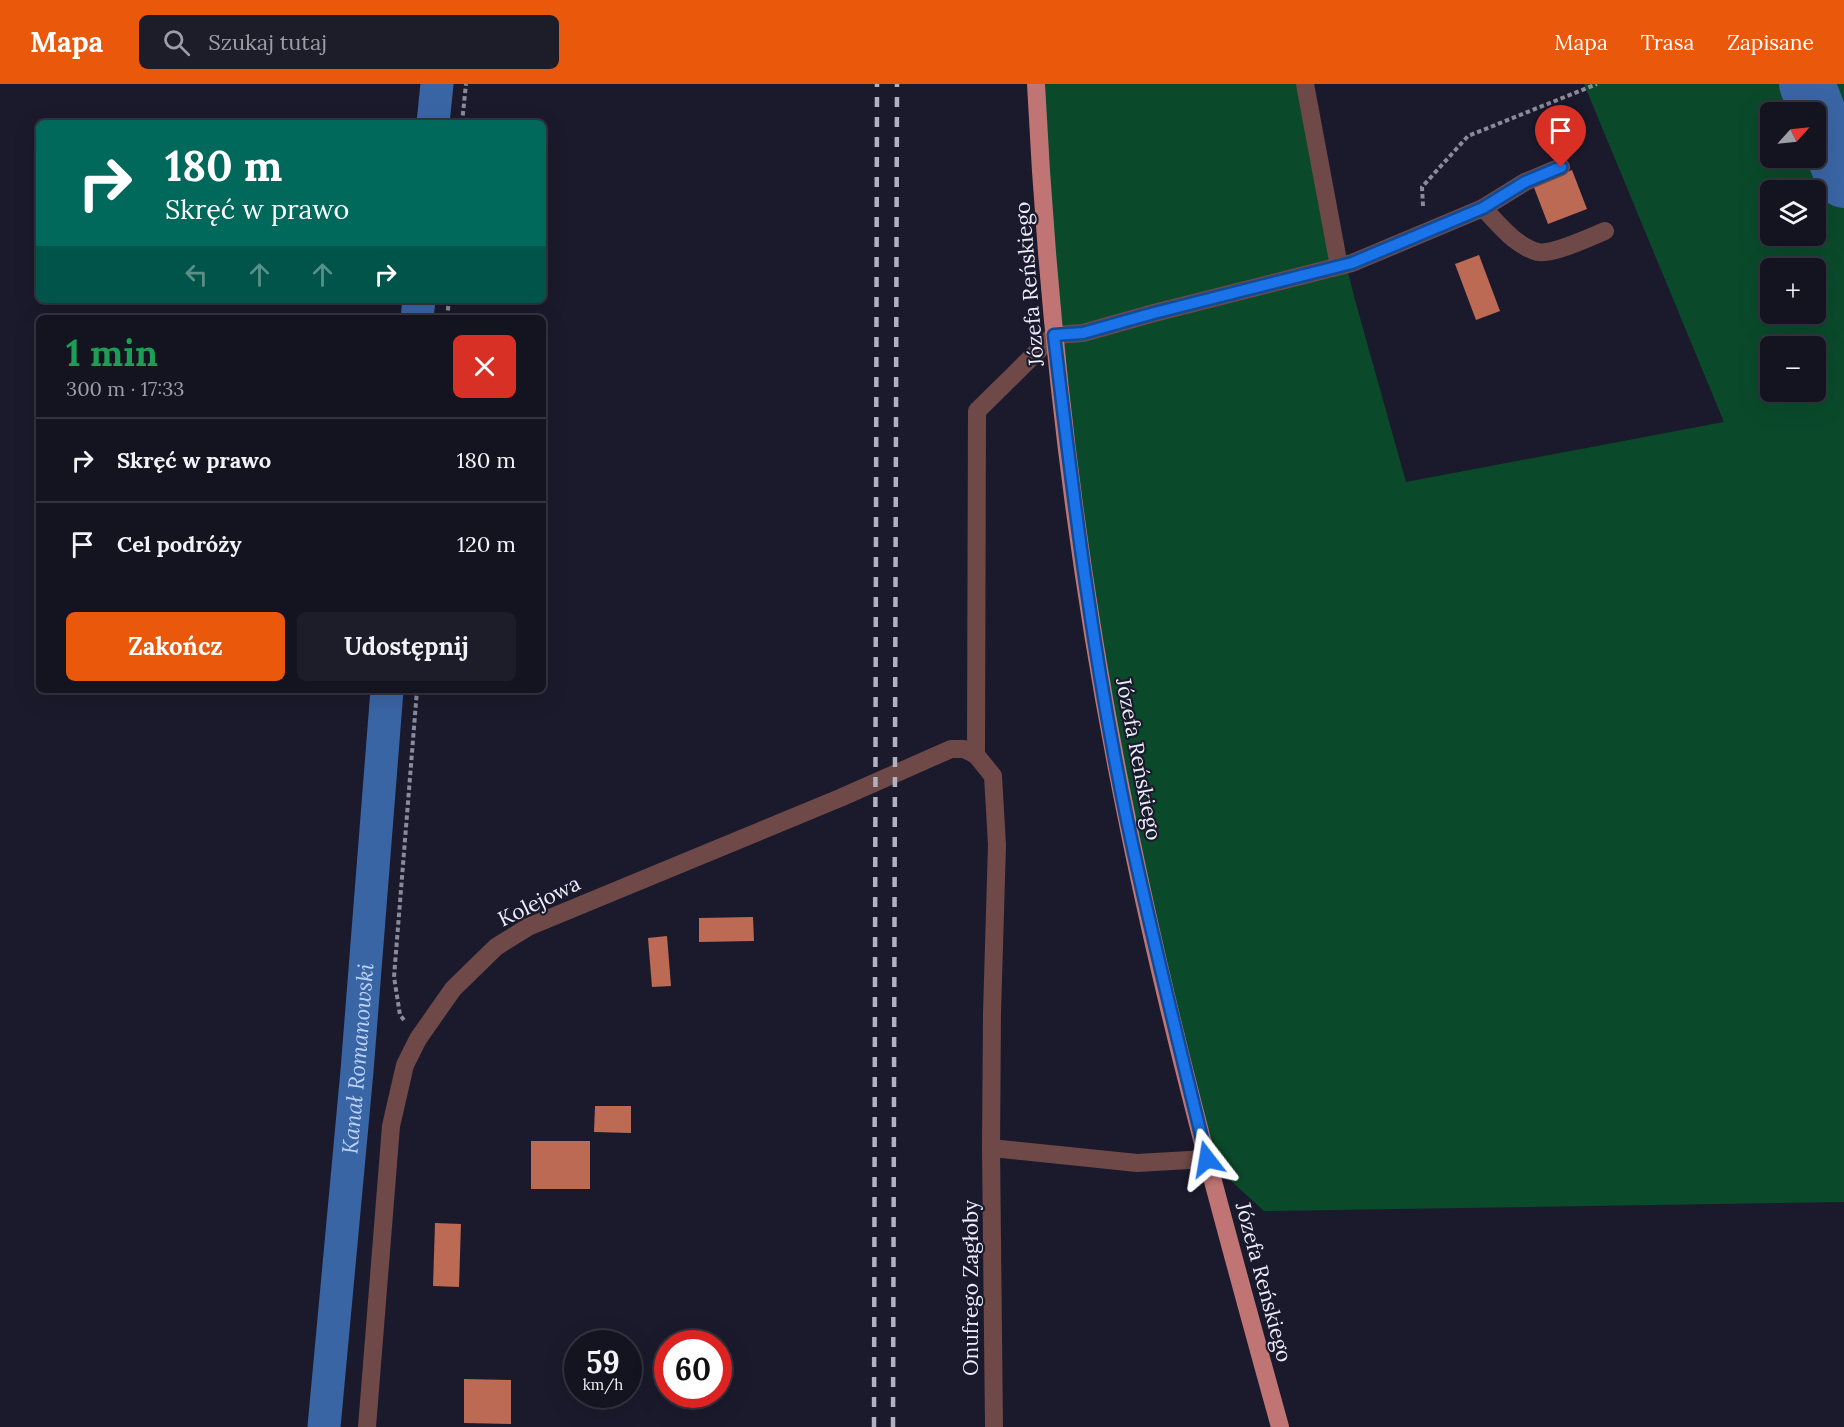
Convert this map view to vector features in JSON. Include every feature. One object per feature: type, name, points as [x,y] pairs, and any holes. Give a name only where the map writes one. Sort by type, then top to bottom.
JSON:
[{"type":"main road","name":"Józefa Reńskiego","points":[[1036,84],[1054,335],[1079,541],[1104,700],[1125,814],[1161,975],[1207,1159],[1280,1427]]},
{"type":"street","points":[[1305,84],[1339,266]]},
{"type":"street","points":[[976,755],[977,411],[1054,335],[1083,333],[1352,263],[1426,234],[1483,208],[1525,182],[1561,167]]},
{"type":"street","points":[[1483,208],[1515,240],[1539,253],[1554,250],[1605,231]]},
{"type":"street","name":"Kolejowa","points":[[367,1427],[391,1126],[405,1065],[418,1039],[453,989],[496,947],[528,927],[840,798],[951,749],[964,749],[976,755]]},
{"type":"street","name":"Onufrego Zagłoby","points":[[976,755],[993,776],[997,845],[991,1148],[994,1427]]},
{"type":"street","points":[[991,1148],[1137,1163],[1207,1159]]},
{"type":"path","points":[[462,120],[466,84]]},
{"type":"path","points":[[1426,234],[1422,187],[1468,136],[1597,84]]},
{"type":"path","points":[[417,693],[394,977],[400,1015],[418,1039]]},
{"type":"green space","points":[[1036,84],[1300,84],[1355,300],[1406,482],[1724,422],[1584,84],[1844,84],[1844,1202],[1264,1211],[1207,1159],[1161,975],[1079,541]]},
{"type":"building","points":[[1572,170],[1587,209],[1548,224],[1533,185]]},
{"type":"building","points":[[1479,255],[1500,311],[1476,320],[1455,264]]},
{"type":"building","points":[[753,917],[754,941],[699,942],[699,918]]},
{"type":"building","points":[[667,936],[671,986],[652,987],[648,938]]},
{"type":"building","points":[[595,1106],[631,1106],[631,1133],[594,1132]]},
{"type":"building","points":[[531,1141],[590,1141],[590,1189],[531,1189]]},
{"type":"building","points":[[435,1223],[461,1224],[459,1287],[433,1286]]},
{"type":"building","points":[[464,1379],[511,1380],[511,1424],[464,1423]]},
{"type":"waterway","name":"Kanał Romanowski","points":[[433,120],[437,84]]},
{"type":"waterway","points":[[1807,84],[1844,180]]},
{"type":"waterway","name":"Kanał Romanowski","points":[[417,315],[419,303]]},
{"type":"waterway","name":"Kanał Romanowski","points":[[324,1427],[357,1071],[387,693]]},
{"type":"railway","points":[[874,1427],[877,84]]},
{"type":"railway","points":[[893,1427],[897,84]]},
{"type":"route","points":[[1207,1159],[1161,975],[1125,814],[1100,677],[1079,541],[1054,335],[1083,333],[1352,263],[1426,234],[1483,208],[1525,182],[1561,167]]}]
